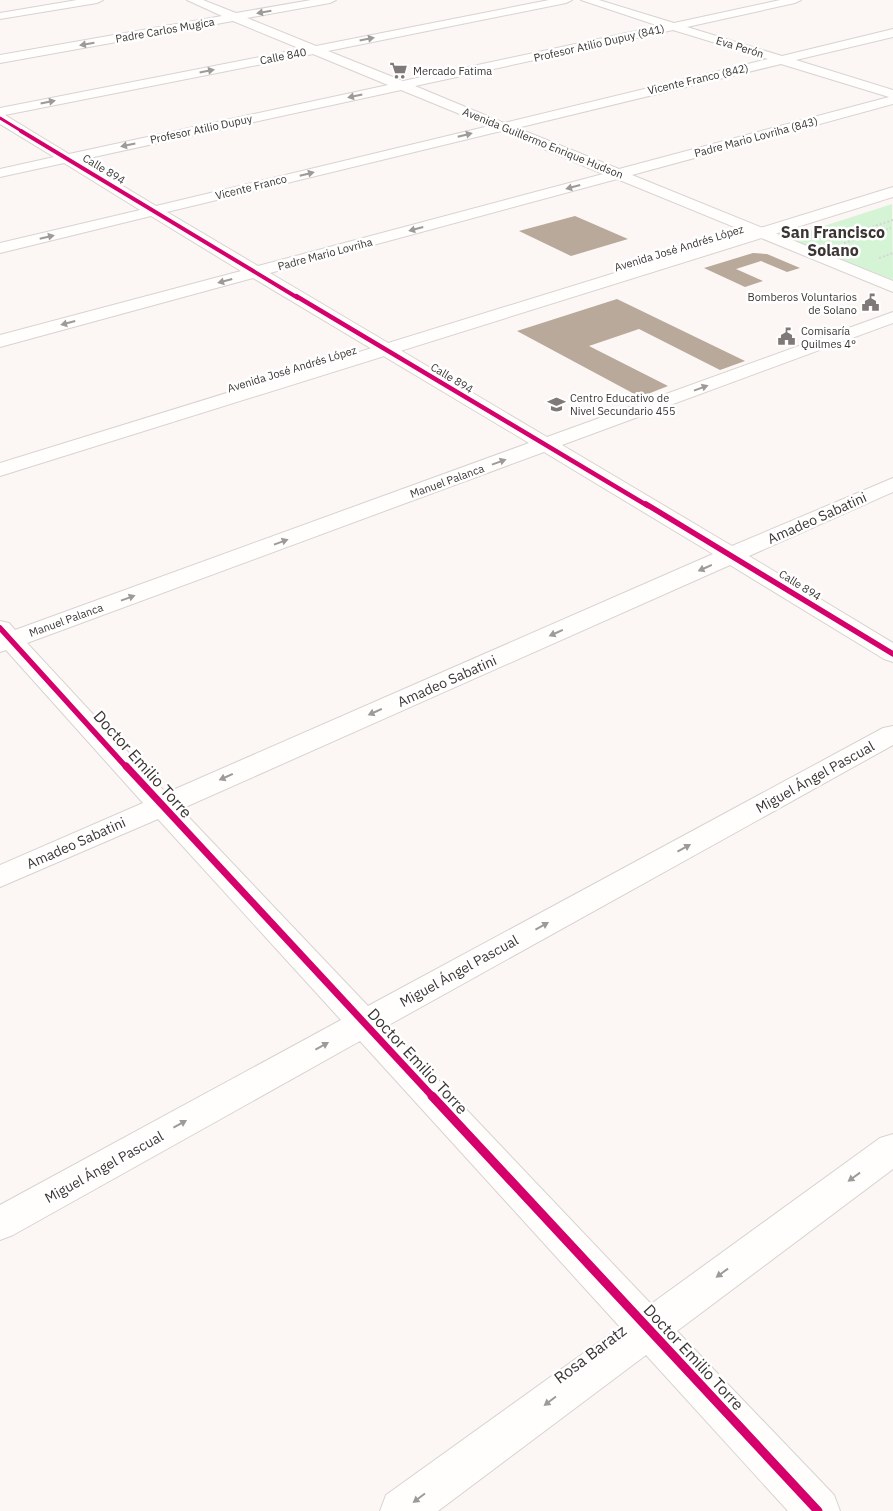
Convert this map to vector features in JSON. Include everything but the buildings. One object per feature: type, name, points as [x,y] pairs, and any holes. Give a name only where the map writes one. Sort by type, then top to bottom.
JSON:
[{"type":"street","points":[[0,16],[97,0]]},
{"type":"street","name":"Avenida Guillermo Enrique Hudson","points":[[192,0],[893,287]]},
{"type":"street","name":"Padre Carlos Mugica","points":[[0,59],[330,0]]},
{"type":"street","name":"Calle 840","points":[[0,112],[566,0]]},
{"type":"street","name":"Eva Perón","points":[[587,0],[893,94]]},
{"type":"street","name":"Profesor Atilio Dupuy (841)","points":[[403,86],[795,0]]},
{"type":"street","name":"Vicente Franco (842)","points":[[502,126],[893,33]]},
{"type":"street","name":"Profesor Atilio Dupuy","points":[[0,173],[403,86]]},
{"type":"street","name":"Padre Mario Lovriha (843)","points":[[620,174],[893,100]]},
{"type":"street","name":"Calle 894","points":[[0,118],[544,446],[733,556],[893,654]]},
{"type":"street","name":"Vicente Franco","points":[[0,248],[502,126]]},
{"type":"street","name":"Padre Mario Lovriha","points":[[0,341],[620,174]]},
{"type":"street","name":"Avenida José Andrés López","points":[[0,470],[893,192]]},
{"type":"street","name":"Manuel Palanca","points":[[4,637],[544,446],[893,317]]},
{"type":"street","name":"Amadeo Sabatini","points":[[0,877],[893,484]]},
{"type":"street","name":"Doctor Emilio Torre","points":[[4,637],[818,1511]]},
{"type":"street","name":"Miguel Ángel Pascual","points":[[0,1224],[893,734]]},
{"type":"street","name":"Rosa Baratz","points":[[402,1511],[893,1148]]},
{"type":"path","points":[[807,251],[893,220]]},
{"type":"path","points":[[807,251],[892,228]]},
{"type":"green space","points":[[892,204],[893,280],[787,238]]},
{"type":"cycle path","points":[[0,118],[893,654]]},
{"type":"cycle path","points":[[0,628],[161,805],[818,1511]]},
{"type":"place","name":"Mercado Fatima","points":[[399,71]]},
{"type":"place","name":"Bomberos Voluntarios de Solano","points":[[871,303]]},
{"type":"place","name":"Comisaría Quilmes 4°","points":[[787,337]]},
{"type":"place","name":"Centro Educativo de Nivel Secundario 455","points":[[556,404]]},
{"type":"district","name":"San Francisco Solano","points":[[833,241]]}]
